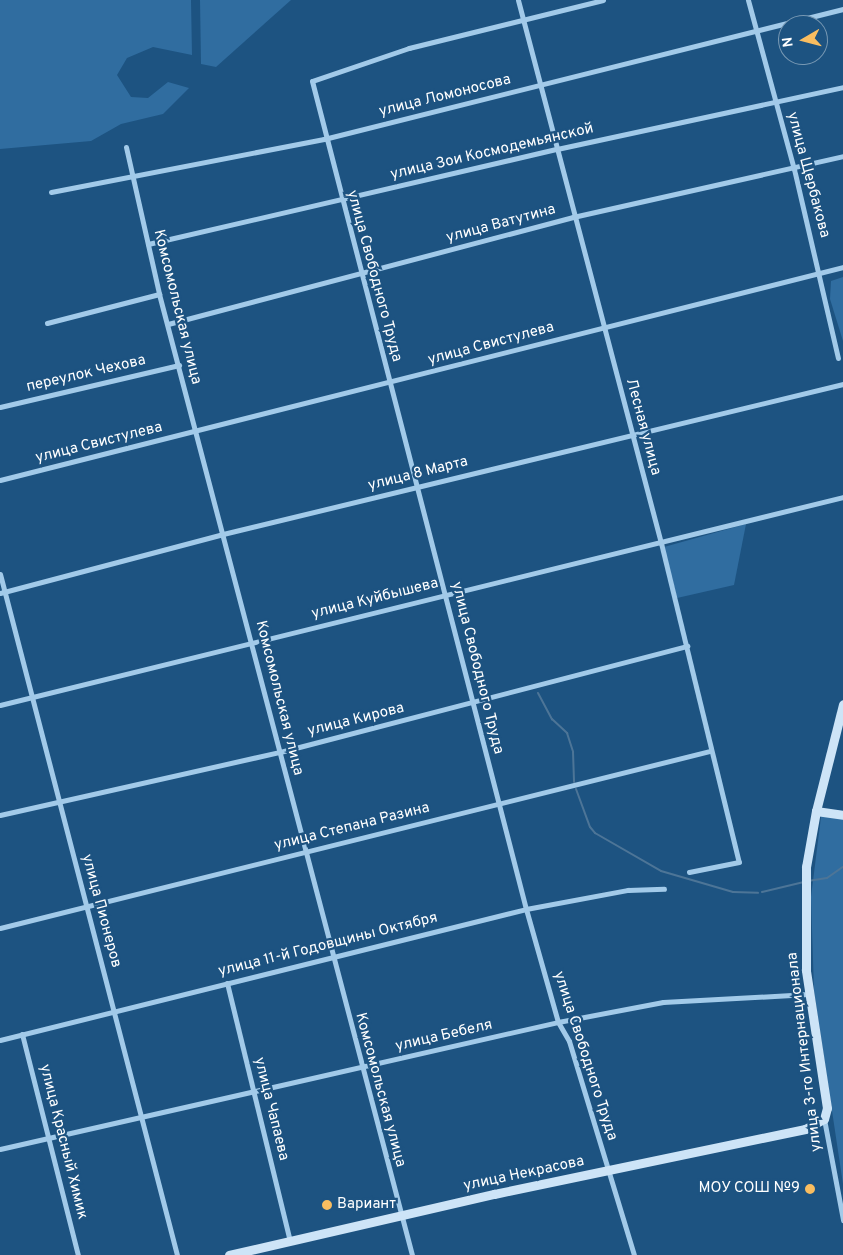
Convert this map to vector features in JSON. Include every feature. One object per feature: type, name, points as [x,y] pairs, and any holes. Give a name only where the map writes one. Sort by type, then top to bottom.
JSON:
[{"type":"street","name":"Лесная улица","points":[[518,0],[661,543],[687,646],[710,751],[739,862],[689,872]]},
{"type":"street","points":[[523,22],[603,0]]},
{"type":"street","name":"улица Щербакова","points":[[748,0],[820,272],[838,358]]},
{"type":"street","name":"улица Ломоносова","points":[[51,192],[324,139],[843,9]]},
{"type":"street","name":"улица Свободного Труда","points":[[523,22],[409,48],[312,81],[324,139],[362,274],[526,909],[558,1022],[569,1041],[634,1255]]},
{"type":"street","name":"улица Зои Космодемьянской","points":[[148,244],[556,149],[843,87]]},
{"type":"street","name":"Комсомольская улица","points":[[126,147],[160,294],[280,752],[304,852],[412,1255]]},
{"type":"street","name":"улица Ватутина","points":[[168,324],[574,218],[794,169],[843,156]]},
{"type":"street","name":"улица Свистулева","points":[[0,480],[390,384],[603,327],[843,267]]},
{"type":"street","points":[[47,323],[160,294]]},
{"type":"street","name":"переулок Чехова","points":[[0,407],[179,365]]},
{"type":"street","name":"улица 8 Марта","points":[[2,593],[223,534],[843,384]]},
{"type":"street","name":"улица Куйбышева","points":[[0,705],[843,497]]},
{"type":"street","name":"улица Пионеров","points":[[0,574],[2,593],[60,802],[143,1117],[177,1255]]},
{"type":"street","name":"улица Кирова","points":[[0,816],[280,752],[687,646]]},
{"type":"street","name":"улица 3-го Интернационала","points":[[843,704],[816,811],[806,867],[805,895],[809,994],[827,1108],[824,1119],[843,1220]]},
{"type":"street","name":"улица Степана Разина","points":[[0,928],[710,751]]},
{"type":"street","points":[[816,811],[843,815]]},
{"type":"street","name":"улица 11-й Годовщины Октября","points":[[0,1040],[526,909],[628,890],[664,889]]},
{"type":"street","name":"улица Чапаева","points":[[227,983],[290,1241]]},
{"type":"street","name":"улица Бебеля","points":[[0,1149],[558,1022],[663,1002],[809,994]]},
{"type":"street","name":"улица Красный Химик","points":[[22,1034],[78,1255]]},
{"type":"street","name":"улица Некрасова","points":[[230,1255],[609,1169],[805,1129],[824,1119]]},
{"type":"shaded area","points":[[0,0],[191,0],[192,55],[153,47],[127,58],[117,75],[131,97],[148,98],[168,82],[189,88],[163,114],[121,124],[91,141],[0,149]]},
{"type":"shaded area","points":[[200,0],[291,0],[216,67],[201,64]]},
{"type":"shaded area","points":[[843,277],[843,341],[830,299],[831,281]]},
{"type":"shaded area","points":[[746,524],[734,585],[677,598],[664,547]]},
{"type":"shaded area","points":[[822,809],[843,811],[843,1184],[814,991],[811,897]]},
{"type":"waterway","points":[[538,693],[552,719],[567,733],[573,752],[574,782]]},
{"type":"waterway","points":[[576,789],[590,827],[595,833],[661,871],[733,892],[758,893]]},
{"type":"waterway","points":[[808,881],[827,878],[843,867]]},
{"type":"waterway","points":[[762,892],[804,882]]},
{"type":"place","name":"МОУ СОШ №9","points":[[810,1189]]},
{"type":"place","name":"Вариант","points":[[327,1205]]}]
